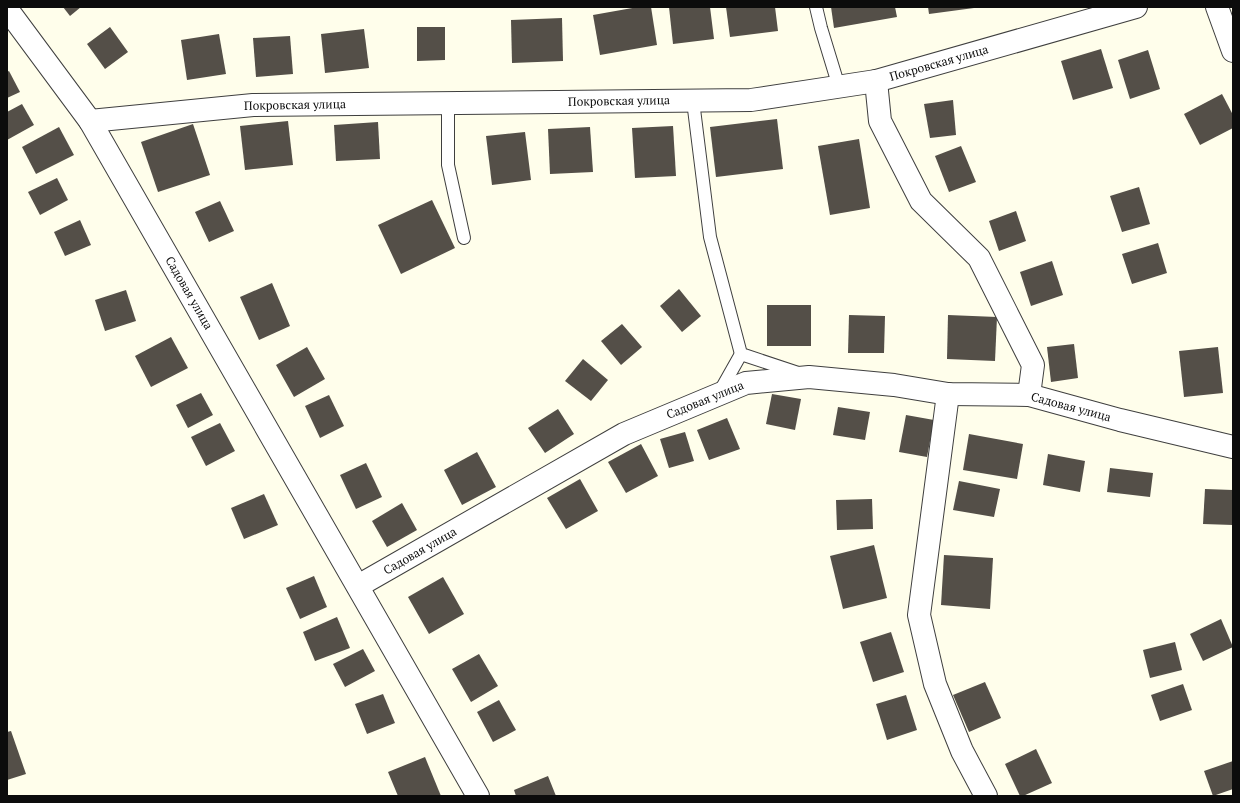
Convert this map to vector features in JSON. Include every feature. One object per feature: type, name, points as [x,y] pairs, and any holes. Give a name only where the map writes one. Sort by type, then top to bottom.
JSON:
[{"type":"street","name":"Покровская улица","points":[[90,121],[253,105],[751,100],[876,81],[1136,7]]},
{"type":"street","points":[[1217,7],[1233,51]]},
{"type":"street","name":"Садовая улица","points":[[7,9],[90,121],[478,796]]},
{"type":"street","points":[[876,81],[880,121],[920,201],[979,258],[1033,365],[1029,395]]},
{"type":"street","name":"Садовая улица","points":[[358,586],[624,434],[746,383],[809,377],[894,385],[948,394],[1029,395],[1120,420],[1233,447]]},
{"type":"street","points":[[948,394],[919,615],[935,684],[962,751],[986,796]]},
{"type":"lane","points":[[816,7],[839,87]]},
{"type":"lane","points":[[693,101],[710,237],[741,354],[719,394]]},
{"type":"lane","points":[[448,103],[448,165],[464,238]]},
{"type":"lane","points":[[741,354],[809,377]]},
{"type":"building","points":[[63,7],[81,7],[70,16]]},
{"type":"building","points":[[638,7],[651,7],[657,45],[600,55],[593,15]]},
{"type":"building","points":[[669,7],[710,7],[714,39],[673,44]]},
{"type":"building","points":[[726,7],[775,7],[778,31],[730,37]]},
{"type":"building","points":[[831,7],[895,7],[897,17],[834,28]]},
{"type":"building","points":[[928,7],[974,7],[974,8],[929,14]]},
{"type":"building","points":[[562,18],[563,61],[512,63],[511,20]]},
{"type":"building","points":[[110,27],[128,52],[105,69],[87,44]]},
{"type":"building","points":[[417,27],[445,27],[445,60],[417,61]]},
{"type":"building","points":[[364,29],[369,68],[325,73],[321,34]]},
{"type":"building","points":[[219,34],[226,74],[187,80],[181,40]]},
{"type":"building","points":[[290,36],[293,74],[256,77],[253,38]]},
{"type":"building","points":[[1101,49],[1113,88],[1073,100],[1061,61]]},
{"type":"building","points":[[1148,50],[1160,89],[1130,99],[1118,60]]},
{"type":"building","points":[[9,71],[20,92],[7,98],[7,72]]},
{"type":"building","points":[[1222,94],[1233,115],[1233,128],[1200,145],[1184,114]]},
{"type":"building","points":[[953,100],[956,135],[930,138],[924,104]]},
{"type":"building","points":[[22,104],[34,125],[7,140],[7,112]]},
{"type":"building","points":[[777,119],[783,169],[716,177],[710,127]]},
{"type":"building","points":[[288,121],[293,165],[245,170],[240,126]]},
{"type":"building","points":[[378,122],[380,159],[336,161],[334,125]]},
{"type":"building","points":[[193,124],[210,175],[158,192],[141,142]]},
{"type":"building","points":[[673,126],[676,176],[635,178],[632,128]]},
{"type":"building","points":[[59,127],[74,155],[36,174],[22,147]]},
{"type":"building","points":[[590,127],[593,172],[550,174],[548,129]]},
{"type":"building","points":[[525,132],[531,180],[492,185],[486,136]]},
{"type":"building","points":[[859,139],[870,208],[830,215],[818,146]]},
{"type":"building","points":[[961,146],[976,182],[949,192],[935,156]]},
{"type":"building","points":[[57,178],[68,200],[40,215],[28,192]]},
{"type":"building","points":[[1139,187],[1150,224],[1122,232],[1110,196]]},
{"type":"building","points":[[432,200],[455,248],[401,274],[378,225]]},
{"type":"building","points":[[220,201],[234,231],[209,242],[195,212]]},
{"type":"building","points":[[1016,211],[1026,241],[999,251],[989,221]]},
{"type":"building","points":[[80,220],[91,245],[65,256],[54,232]]},
{"type":"building","points":[[1158,243],[1167,273],[1132,284],[1122,254]]},
{"type":"building","points":[[1052,261],[1063,295],[1031,306],[1020,272]]},
{"type":"building","points":[[272,283],[290,326],[259,340],[240,297]]},
{"type":"building","points":[[679,289],[701,316],[682,332],[660,306]]},
{"type":"building","points":[[126,290],[136,321],[105,331],[95,300]]},
{"type":"building","points":[[767,305],[811,305],[811,346],[767,346]]},
{"type":"building","points":[[849,315],[885,316],[884,353],[848,353]]},
{"type":"building","points":[[948,315],[997,317],[995,361],[947,359]]},
{"type":"building","points":[[622,324],[642,347],[621,365],[601,341]]},
{"type":"building","points":[[171,337],[188,368],[151,387],[135,356]]},
{"type":"building","points":[[1074,344],[1078,378],[1051,382],[1047,347]]},
{"type":"building","points":[[307,347],[325,379],[294,397],[276,365]]},
{"type":"building","points":[[1218,347],[1223,393],[1184,397],[1179,351]]},
{"type":"building","points":[[583,359],[608,380],[591,401],[565,381]]},
{"type":"building","points":[[201,393],[213,415],[188,428],[176,405]]},
{"type":"building","points":[[772,394],[801,399],[795,430],[766,424]]},
{"type":"building","points":[[329,395],[344,426],[320,438],[305,406]]},
{"type":"building","points":[[838,407],[870,412],[865,440],[833,435]]},
{"type":"building","points":[[558,409],[574,434],[545,453],[528,428]]},
{"type":"building","points":[[906,415],[934,420],[927,457],[899,452]]},
{"type":"building","points":[[727,418],[740,449],[709,460],[697,430]]},
{"type":"building","points":[[220,423],[235,451],[206,466],[191,437]]},
{"type":"building","points":[[685,432],[694,461],[669,468],[660,439]]},
{"type":"building","points":[[969,434],[1023,444],[1017,479],[963,470]]},
{"type":"building","points":[[641,444],[658,476],[626,493],[608,462]]},
{"type":"building","points":[[477,452],[496,487],[462,505],[444,470]]},
{"type":"building","points":[[1048,454],[1085,461],[1080,492],[1043,485]]},
{"type":"building","points":[[366,463],[382,497],[356,509],[340,475]]},
{"type":"building","points":[[1110,468],[1153,473],[1150,497],[1107,492]]},
{"type":"building","points":[[580,479],[598,511],[566,529],[547,498]]},
{"type":"building","points":[[959,481],[1000,489],[994,517],[953,510]]},
{"type":"building","points":[[1205,489],[1233,490],[1233,525],[1203,524]]},
{"type":"building","points":[[264,494],[278,525],[244,539],[231,508]]},
{"type":"building","points":[[872,499],[873,529],[837,530],[836,500]]},
{"type":"building","points":[[402,503],[417,530],[387,547],[372,521]]},
{"type":"building","points":[[874,545],[887,598],[843,609],[830,556]]},
{"type":"building","points":[[944,555],[993,558],[990,609],[941,605]]},
{"type":"building","points":[[314,576],[327,607],[300,619],[286,588]]},
{"type":"building","points":[[443,577],[464,614],[429,634],[408,597]]},
{"type":"building","points":[[337,617],[350,648],[315,661],[303,632]]},
{"type":"building","points":[[1221,619],[1233,647],[1203,661],[1190,634]]},
{"type":"building","points":[[891,632],[904,672],[873,682],[860,642]]},
{"type":"building","points":[[1175,642],[1182,670],[1150,678],[1143,650]]},
{"type":"building","points":[[363,649],[375,671],[345,687],[333,664]]},
{"type":"building","points":[[479,654],[498,686],[471,702],[452,669]]},
{"type":"building","points":[[985,682],[1001,718],[969,732],[953,695]]},
{"type":"building","points":[[1183,684],[1192,710],[1160,721],[1151,695]]},
{"type":"building","points":[[383,694],[395,723],[367,734],[355,704]]},
{"type":"building","points":[[906,695],[917,730],[887,740],[876,704]]},
{"type":"building","points":[[499,700],[516,730],[493,742],[477,712]]},
{"type":"building","points":[[11,731],[26,774],[7,780],[7,732]]},
{"type":"building","points":[[1036,749],[1052,783],[1020,796],[1005,764]]},
{"type":"building","points":[[425,757],[441,796],[398,796],[388,772]]},
{"type":"building","points":[[1233,761],[1233,789],[1213,796],[1204,771]]},
{"type":"building","points":[[548,776],[556,796],[516,796],[514,790]]}]
